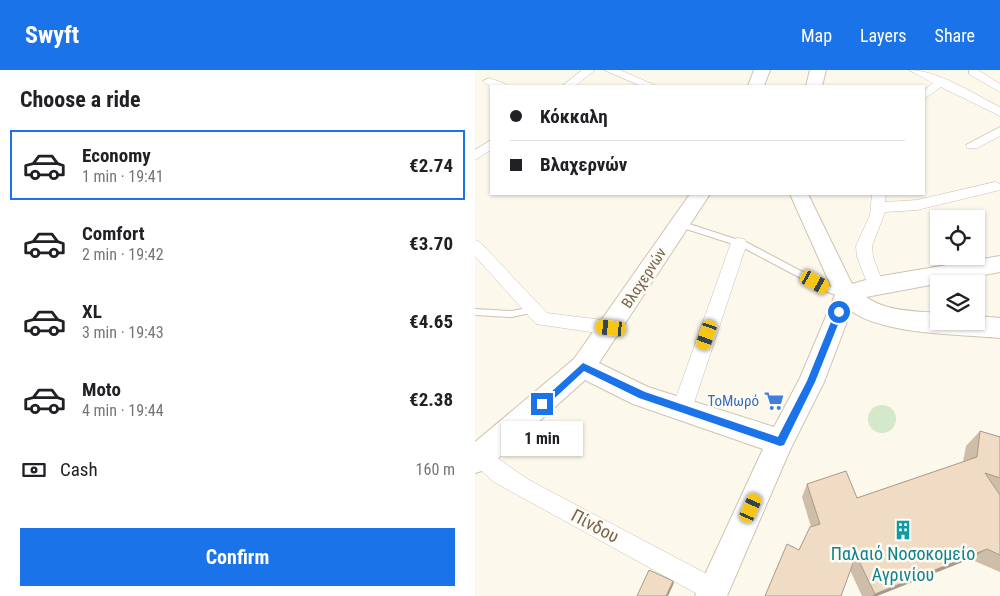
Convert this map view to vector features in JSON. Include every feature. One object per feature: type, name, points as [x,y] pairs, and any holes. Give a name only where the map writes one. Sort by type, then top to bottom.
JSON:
[{"type":"street","points":[[569,85],[589,70]]},
{"type":"street","points":[[610,70],[648,85]]},
{"type":"street","points":[[756,85],[762,70]]},
{"type":"street","points":[[814,85],[818,70]]},
{"type":"street","points":[[915,70],[936,77],[1000,112]]},
{"type":"street","points":[[973,72],[1000,89]]},
{"type":"street","points":[[925,94],[936,77]]},
{"type":"street","points":[[489,81],[499,85]]},
{"type":"street","points":[[972,146],[1000,131]]},
{"type":"street","points":[[475,156],[490,145]]},
{"type":"street","points":[[876,286],[865,257],[864,246],[879,200],[917,205],[995,187]]},
{"type":"street","name":"Βλαχερνών","points":[[478,458],[583,367],[699,195]]},
{"type":"street","points":[[799,195],[846,295],[861,308],[889,318],[1000,328]]},
{"type":"street","points":[[682,409],[739,243]]},
{"type":"street","points":[[475,246],[542,319],[551,322],[611,328]]},
{"type":"street","points":[[846,295],[876,286],[1000,264]]},
{"type":"street","points":[[713,593],[780,442],[811,382],[846,295]]},
{"type":"street","points":[[583,367],[631,391],[780,442]]},
{"type":"street","name":"Πίνδου","points":[[478,458],[521,487],[713,593]]},
{"type":"lane","points":[[679,224],[739,243],[828,289],[846,295]]},
{"type":"lane","points":[[475,312],[512,314],[532,310]]},
{"type":"green space","points":[[882,405],[892,409],[896,419],[892,429],[882,433],[872,429],[868,419],[872,409]]},
{"type":"building","name":"Παλαιό Νοσοκομείο Αγρινίου","points":[[980,431],[1000,437],[1000,478],[985,473],[1000,495],[1000,555],[987,549],[875,594],[856,555],[841,596],[765,596],[787,544],[799,550],[810,527],[820,524],[807,484],[846,471],[857,498],[977,457]]},
{"type":"building","points":[[649,570],[673,581],[666,596],[637,596]]},
{"type":"place","name":"ΤοΜωρό","points":[[774,401]]},
{"type":"place","name":"Παλαιό Νοσοκομείο Αγρινίου","points":[[903,530]]},
{"type":"route","points":[[542,404],[583,367],[642,396],[780,442],[811,382],[839,312]]}]
